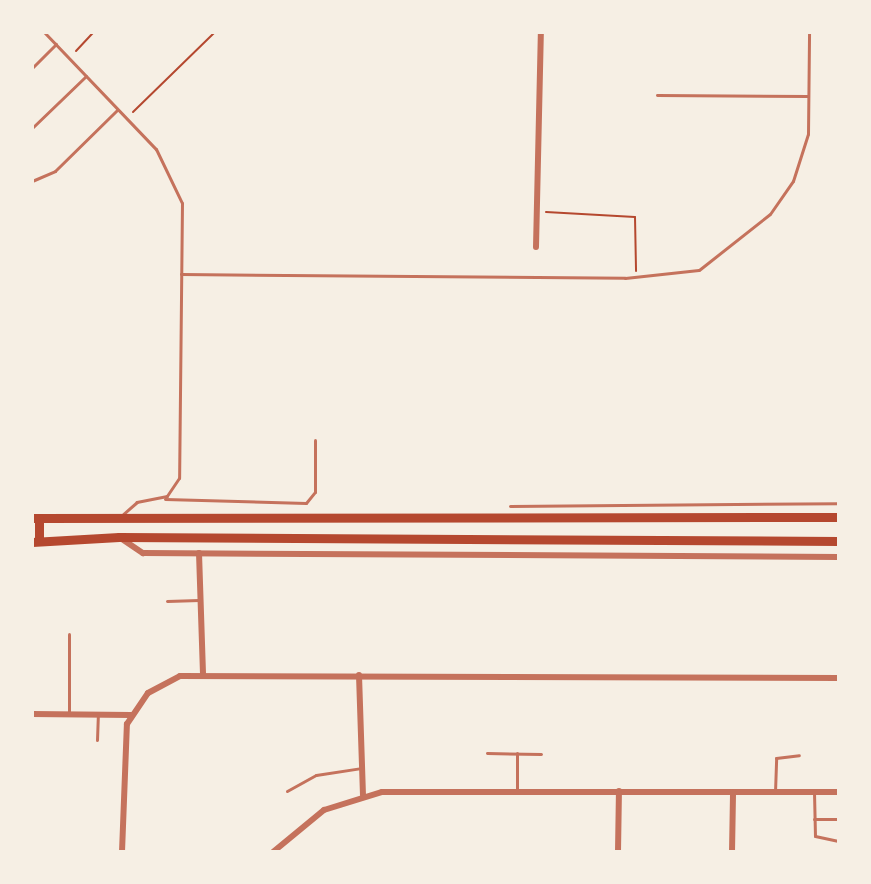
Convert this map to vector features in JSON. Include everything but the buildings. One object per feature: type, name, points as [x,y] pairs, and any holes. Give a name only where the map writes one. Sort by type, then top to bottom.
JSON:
[{"type":"highway","points":[[839,517],[36,518],[35,541],[119,537],[839,541]]},
{"type":"highway","points":[[497,539],[498,519]]},
{"type":"street","points":[[536,247],[541,32]]},
{"type":"street","points":[[119,537],[139,552],[839,557]]},
{"type":"street","points":[[199,553],[203,675]]},
{"type":"street","points":[[122,852],[123,742],[131,715],[163,683],[203,675],[839,678]]},
{"type":"street","points":[[359,675],[363,795]]},
{"type":"street","points":[[32,714],[131,715]]},
{"type":"street","points":[[273,852],[307,821],[363,795],[517,791],[839,792]]},
{"type":"street","points":[[618,852],[619,791]]},
{"type":"street","points":[[732,852],[733,792]]},
{"type":"lane","points":[[44,32],[162,157],[178,190],[181,274],[179,478],[162,499]]},
{"type":"lane","points":[[181,274],[625,278],[699,270],[770,214],[803,157],[809,32]]},
{"type":"lane","points":[[32,68],[56,44]]},
{"type":"lane","points":[[32,128],[86,76]]},
{"type":"lane","points":[[657,95],[808,96]]},
{"type":"lane","points":[[32,181],[55,171],[118,109]]},
{"type":"lane","points":[[120,517],[137,502],[162,499],[306,503],[315,492],[315,440]]},
{"type":"lane","points":[[510,506],[839,503]]},
{"type":"lane","points":[[167,601],[200,600]]},
{"type":"lane","points":[[69,634],[69,715]]},
{"type":"lane","points":[[97,740],[98,715]]},
{"type":"lane","points":[[487,753],[541,754]]},
{"type":"lane","points":[[517,753],[517,791]]},
{"type":"lane","points":[[775,792],[776,758],[799,755]]},
{"type":"lane","points":[[287,791],[309,777],[362,768]]},
{"type":"lane","points":[[814,792],[818,839],[839,841]]},
{"type":"lane","points":[[814,819],[839,819]]},
{"type":"path","points":[[69,58],[94,32]]},
{"type":"path","points":[[127,119],[215,32]]},
{"type":"path","points":[[537,212],[635,217],[638,267],[625,278]]}]
